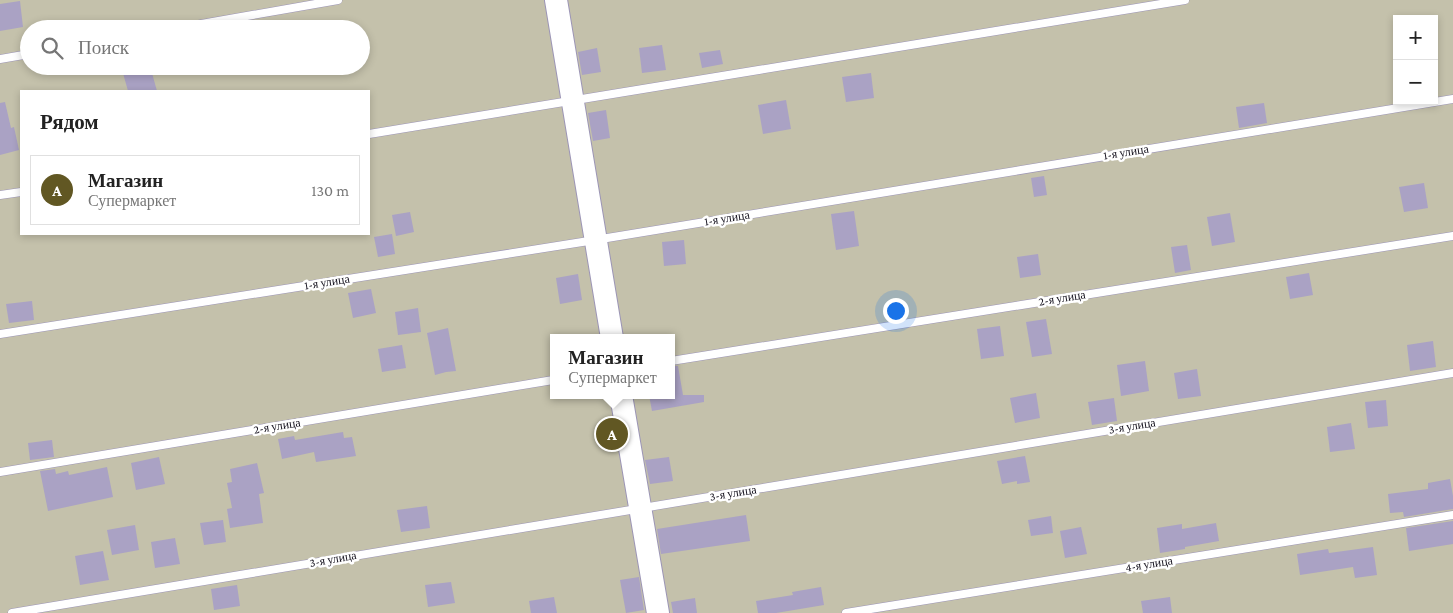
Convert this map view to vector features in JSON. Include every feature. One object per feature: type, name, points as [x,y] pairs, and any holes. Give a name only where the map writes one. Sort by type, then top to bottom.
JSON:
[{"type":"street","points":[[556,0],[611,334]]},
{"type":"street","points":[[622,399],[658,613]]},
{"type":"lane","points":[[224,20],[338,0]]},
{"type":"lane","points":[[370,134],[1185,0]]},
{"type":"lane","points":[[0,59],[20,56]]},
{"type":"lane","name":"1-я улица","points":[[0,334],[595,240],[1453,99]]},
{"type":"lane","points":[[0,195],[20,192]]},
{"type":"lane","name":"2-я улица","points":[[675,360],[1453,236]]},
{"type":"lane","name":"3-я улица","points":[[12,613],[1453,373]]},
{"type":"lane","name":"2-я улица","points":[[0,472],[550,380]]},
{"type":"lane","name":"4-я улица","points":[[846,613],[1453,516]]},
{"type":"shaded area","points":[[0,0],[1453,0],[1453,613],[0,613]]},
{"type":"building","points":[[20,1],[22,20],[20,20],[20,28],[0,31],[0,4]]},
{"type":"building","points":[[662,45],[666,70],[642,73],[639,48]]},
{"type":"building","points":[[597,48],[601,72],[582,75],[578,52]]},
{"type":"building","points":[[720,50],[723,64],[702,68],[699,53]]},
{"type":"building","points":[[871,73],[874,98],[846,102],[842,77]]},
{"type":"building","points":[[124,75],[153,75],[157,90],[128,90]]},
{"type":"building","points":[[786,100],[791,129],[763,134],[758,105]]},
{"type":"building","points":[[5,102],[11,128],[14,127],[19,150],[0,155],[0,103]]},
{"type":"building","points":[[1264,103],[1267,123],[1239,128],[1236,107]]},
{"type":"building","points":[[606,110],[610,138],[593,141],[588,113]]},
{"type":"building","points":[[1044,176],[1047,195],[1034,197],[1031,178]]},
{"type":"building","points":[[1424,183],[1428,208],[1404,212],[1399,187]]},
{"type":"building","points":[[854,211],[859,246],[836,250],[831,214]]},
{"type":"building","points":[[410,212],[414,232],[396,236],[392,215]]},
{"type":"building","points":[[1230,213],[1235,242],[1212,246],[1207,217]]},
{"type":"building","points":[[392,234],[395,254],[378,257],[374,237]]},
{"type":"building","points":[[684,240],[686,264],[664,266],[662,242]]},
{"type":"building","points":[[1187,245],[1191,270],[1175,273],[1171,247]]},
{"type":"building","points":[[1038,254],[1041,275],[1020,278],[1017,257]]},
{"type":"building","points":[[1309,273],[1313,295],[1290,299],[1286,277]]},
{"type":"building","points":[[578,274],[582,300],[560,304],[556,278]]},
{"type":"building","points":[[371,289],[376,313],[353,318],[348,293]]},
{"type":"building","points":[[32,301],[34,320],[9,323],[6,304]]},
{"type":"building","points":[[418,308],[421,332],[398,335],[395,312]]},
{"type":"building","points":[[1046,319],[1052,354],[1032,357],[1026,322]]},
{"type":"building","points":[[1000,326],[1004,356],[981,359],[977,329]]},
{"type":"building","points":[[448,328],[456,371],[435,375],[427,333]]},
{"type":"building","points":[[1433,341],[1436,367],[1410,371],[1407,345]]},
{"type":"building","points":[[402,345],[406,368],[382,372],[378,349]]},
{"type":"building","points":[[1145,361],[1149,391],[1121,396],[1117,365]]},
{"type":"building","points":[[675,366],[678,366],[683,395],[704,395],[704,402],[652,411],[650,399],[675,399]]},
{"type":"building","points":[[1197,369],[1201,396],[1178,399],[1174,373]]},
{"type":"building","points":[[1036,393],[1040,418],[1015,423],[1010,398]]},
{"type":"building","points":[[1114,398],[1117,421],[1092,425],[1088,402]]},
{"type":"building","points":[[1386,400],[1388,426],[1368,428],[1365,402]]},
{"type":"building","points":[[1351,423],[1355,449],[1330,452],[1327,427]]},
{"type":"building","points":[[343,432],[344,438],[352,437],[356,456],[316,462],[314,452],[282,459],[278,439],[294,436],[295,440]]},
{"type":"building","points":[[52,440],[54,457],[30,460],[28,443]]},
{"type":"building","points":[[1025,456],[1030,482],[1017,484],[1017,481],[1002,484],[997,461]]},
{"type":"building","points":[[159,457],[165,484],[136,490],[131,463]]},
{"type":"building","points":[[669,457],[673,481],[650,484],[645,460]]},
{"type":"building","points":[[257,463],[264,493],[259,494],[263,523],[230,528],[227,509],[232,508],[227,483],[232,482],[230,469]]},
{"type":"building","points":[[107,467],[113,497],[48,511],[40,471],[55,469],[56,474],[68,471],[69,475]]},
{"type":"building","points":[[1450,479],[1453,509],[1404,517],[1403,512],[1390,513],[1388,494],[1428,489],[1428,483]]},
{"type":"building","points":[[427,506],[430,528],[401,532],[397,510]]},
{"type":"building","points":[[746,515],[750,541],[661,554],[657,529]]},
{"type":"building","points":[[1051,516],[1053,533],[1031,536],[1028,520]]},
{"type":"building","points":[[223,520],[226,542],[204,545],[200,523]]},
{"type":"building","points":[[1453,521],[1453,544],[1409,551],[1406,528]]},
{"type":"building","points":[[1216,523],[1219,541],[1160,553],[1157,528],[1182,524],[1182,529]]},
{"type":"building","points":[[135,525],[139,550],[112,555],[107,530]]},
{"type":"building","points":[[1081,527],[1087,554],[1065,558],[1060,531]]},
{"type":"building","points":[[175,538],[180,564],[155,568],[151,542]]},
{"type":"building","points":[[1373,547],[1377,575],[1355,578],[1353,567],[1300,575],[1297,554],[1328,549],[1329,553]]},
{"type":"building","points":[[103,551],[109,580],[80,585],[75,556]]},
{"type":"building","points":[[639,577],[644,610],[626,613],[620,580]]},
{"type":"building","points":[[451,582],[455,603],[428,607],[425,585]]},
{"type":"building","points":[[237,585],[240,606],[214,610],[211,589]]},
{"type":"building","points":[[821,587],[824,605],[776,613],[758,613],[756,601],[793,595],[792,592]]},
{"type":"building","points":[[554,597],[557,613],[531,613],[529,601]]},
{"type":"building","points":[[1170,597],[1172,613],[1143,613],[1141,601]]},
{"type":"building","points":[[695,598],[697,613],[673,613],[671,602]]},
{"type":"place","name":"Магазин","points":[[612,434]]}]
